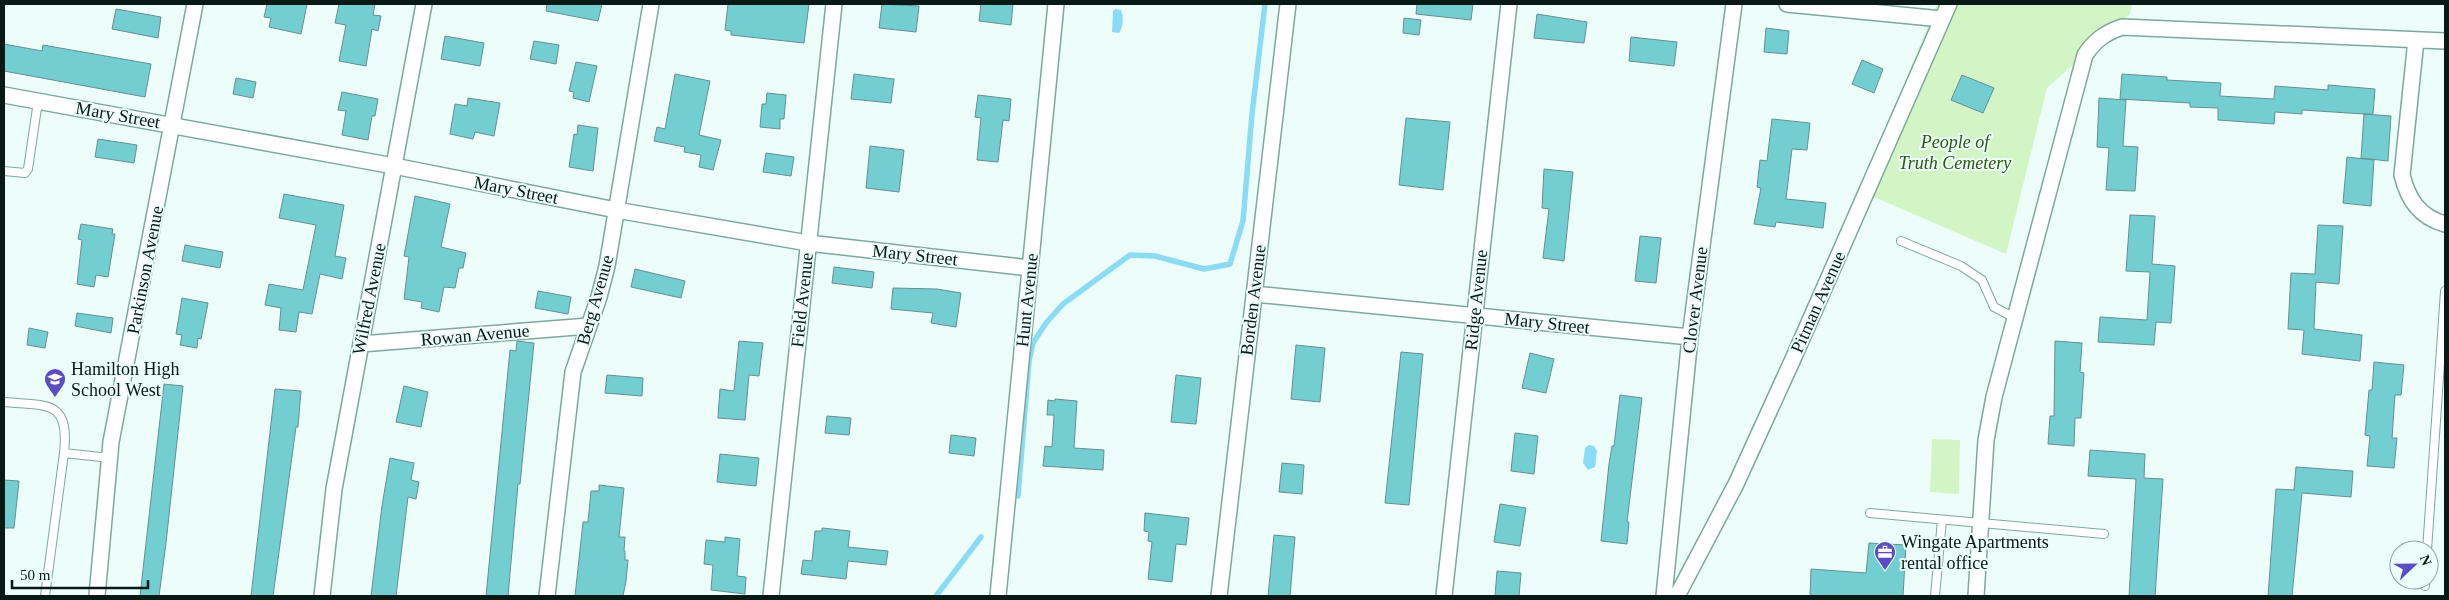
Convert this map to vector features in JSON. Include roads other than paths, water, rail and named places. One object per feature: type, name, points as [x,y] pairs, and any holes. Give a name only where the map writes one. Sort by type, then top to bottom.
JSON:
[{"type":"street","name":"Parkinson Avenue","points":[[97,596],[110,458],[195,4]]},
{"type":"street","name":"Wilfred Avenue","points":[[322,596],[334,489],[424,4]]},
{"type":"street","name":"Berg Avenue","points":[[547,596],[573,372],[589,326],[606,266],[651,4]]},
{"type":"street","name":"Field Avenue","points":[[771,596],[834,4]]},
{"type":"street","name":"Hunt Avenue","points":[[998,596],[1056,4]]},
{"type":"street","name":"Borden Avenue","points":[[1219,596],[1288,4]]},
{"type":"street","name":"Ridge Avenue","points":[[1444,596],[1509,4]]},
{"type":"street","name":"Clover Avenue","points":[[1664,596],[1690,338],[1734,4]]},
{"type":"street","points":[[1787,4],[1942,19]]},
{"type":"street","name":"Pitman Avenue","points":[[1677,596],[1736,484],[1949,4]]},
{"type":"street","points":[[1976,596],[1986,440],[1994,397],[2085,55],[2101,36],[2122,27],[2445,41]]},
{"type":"street","points":[[2416,40],[2402,174],[2406,191],[2414,206],[2425,215],[2445,224]]},
{"type":"street","name":"Mary Street","points":[[4,95],[174,124],[616,210],[808,243],[1030,268]]},
{"type":"street","name":"Mary Street","points":[[1254,294],[1690,338]]},
{"type":"street","name":"Rowan Avenue","points":[[361,344],[589,326]]},
{"type":"lane","points":[[4,171],[25,173],[28,169],[38,101]]},
{"type":"lane","points":[[1901,241],[1961,266],[1982,280],[1994,307],[2015,318]]},
{"type":"lane","points":[[2428,540],[2445,290]]},
{"type":"lane","points":[[4,402],[47,406],[56,409],[64,420],[66,432],[64,453],[45,596]]},
{"type":"lane","points":[[64,453],[110,458]]},
{"type":"lane","points":[[1870,513],[2104,534]]},
{"type":"lane","points":[[1935,596],[1942,520]]},
{"type":"water","points":[[1115,9],[1121,10],[1123,15],[1119,33],[1112,32],[1113,11]]},
{"type":"water","points":[[1589,445],[1594,446],[1597,451],[1595,467],[1588,470],[1583,463],[1585,448]]},
{"type":"waterway","points":[[1018,496],[1029,361],[1033,343],[1046,323],[1063,304],[1130,255],[1155,256],[1204,269],[1230,264],[1243,221],[1252,114],[1265,4]]},
{"type":"waterway","points":[[936,596],[981,537]]},
{"type":"place","name":"Hamilton High School West","points":[[55,398]]},
{"type":"place","name":"Wingate Apartments rental office","points":[[1885,571]]},
{"type":"park label","name":"People of Truth Cemetery","points":[[1955,152]]}]
